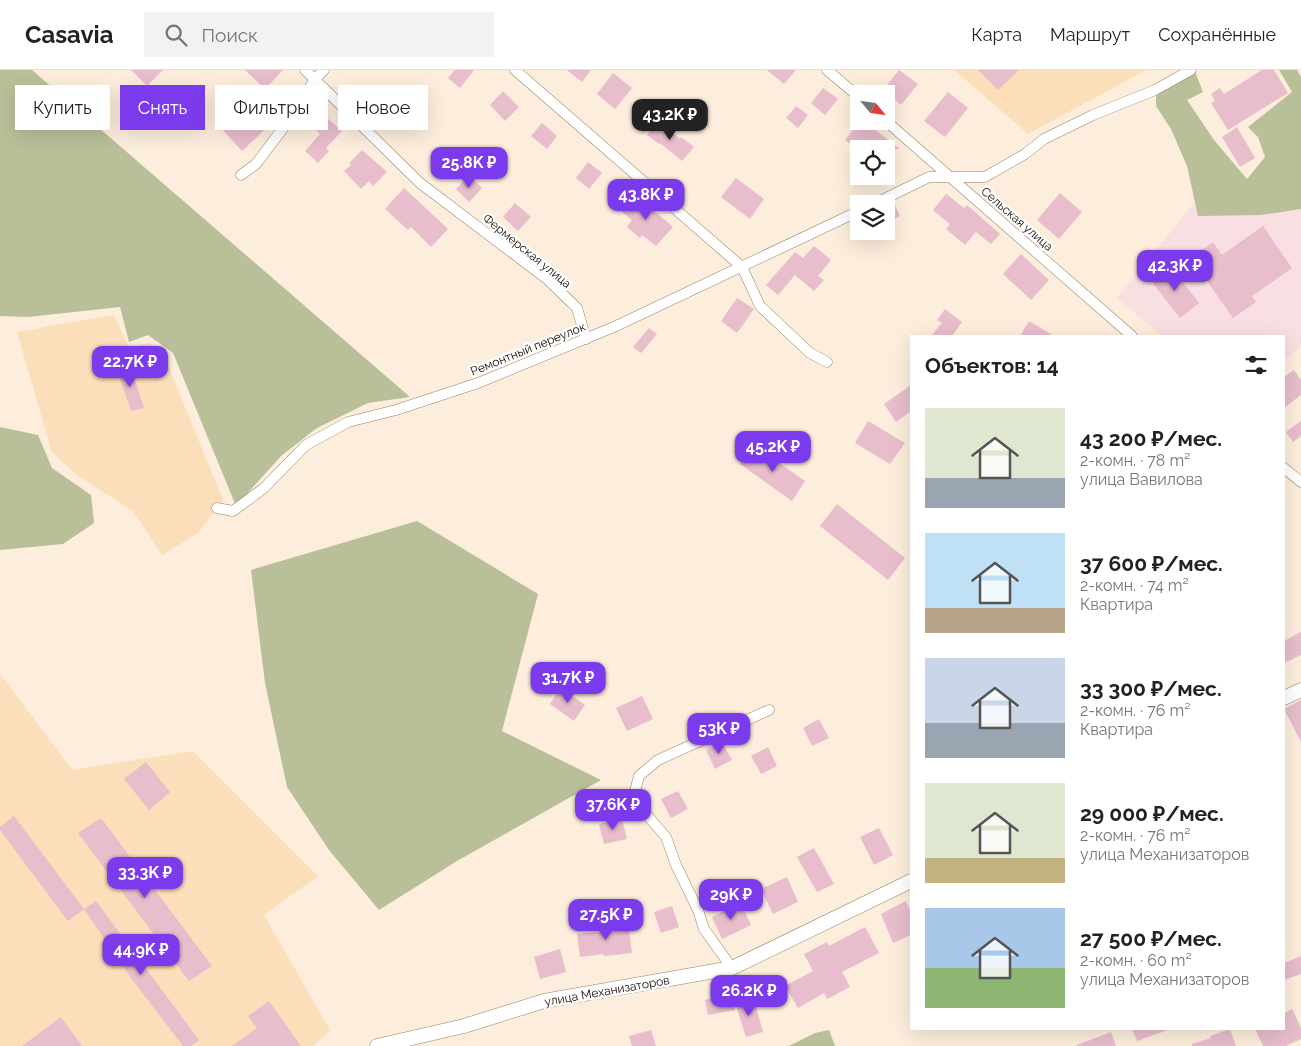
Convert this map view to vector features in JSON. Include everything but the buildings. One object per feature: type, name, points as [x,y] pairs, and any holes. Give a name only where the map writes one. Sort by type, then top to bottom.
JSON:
[{"type":"street","name":"Фермерская улица","points":[[305,70],[420,183],[547,279],[577,308],[586,339]]},
{"type":"street","points":[[241,175],[256,164],[290,119],[315,78],[324,70]]},
{"type":"street","points":[[515,70],[742,267],[760,306],[810,353],[826,362]]},
{"type":"street","points":[[828,70],[850,89]]},
{"type":"street","points":[[892,195],[929,177],[985,177],[1025,154],[1044,139],[1093,115],[1155,90],[1191,70]]},
{"type":"street","name":"Сельская улица","points":[[895,129],[1127,334]]},
{"type":"street","name":"Ремонтный переулок","points":[[217,508],[233,511],[264,488],[306,445],[348,422],[396,410],[478,383],[586,339],[850,215]]},
{"type":"street","points":[[1285,469],[1301,482]]},
{"type":"street","points":[[1285,698],[1301,690]]},
{"type":"street","points":[[732,968],[704,929],[698,910],[676,865],[666,837],[639,806],[635,790],[639,776],[658,760],[769,710]]},
{"type":"street","name":"улица Механизаторов","points":[[377,1046],[464,1026],[544,1001],[732,968],[910,880]]},
{"type":"shaded area","points":[[954,70],[1146,70],[1028,134]]},
{"type":"shaded area","points":[[1301,190],[1301,347],[1285,359],[1285,335],[1161,335],[1117,298],[1194,203],[1245,203]]},
{"type":"shaded area","points":[[114,315],[129,348],[149,343],[164,356],[223,500],[198,533],[162,555],[133,511],[77,475],[52,452],[17,332]]},
{"type":"shaded area","points":[[0,674],[72,770],[193,751],[318,876],[264,915],[330,1030],[313,1046],[0,1046]]},
{"type":"green space","points":[[0,70],[32,70],[49,85],[15,85],[15,130],[101,130],[410,397],[368,403],[317,428],[281,456],[236,506],[173,353],[148,335],[129,342],[120,307],[28,317],[0,316]]},
{"type":"green space","points":[[1279,70],[1297,70],[1301,77],[1301,209],[1261,215],[1198,216],[1187,166],[1171,129],[1156,106],[1156,93],[1195,72],[1203,92],[1187,100],[1214,140],[1247,179],[1265,157],[1258,137],[1248,127],[1292,92]]},
{"type":"green space","points":[[0,427],[38,435],[52,468],[91,495],[94,523],[63,544],[0,550]]},
{"type":"green space","points":[[417,521],[538,594],[502,731],[601,780],[457,861],[379,910],[329,850],[287,787],[265,683],[251,570]]},
{"type":"green space","points":[[829,1030],[835,1046],[789,1046],[815,1033]]}]
